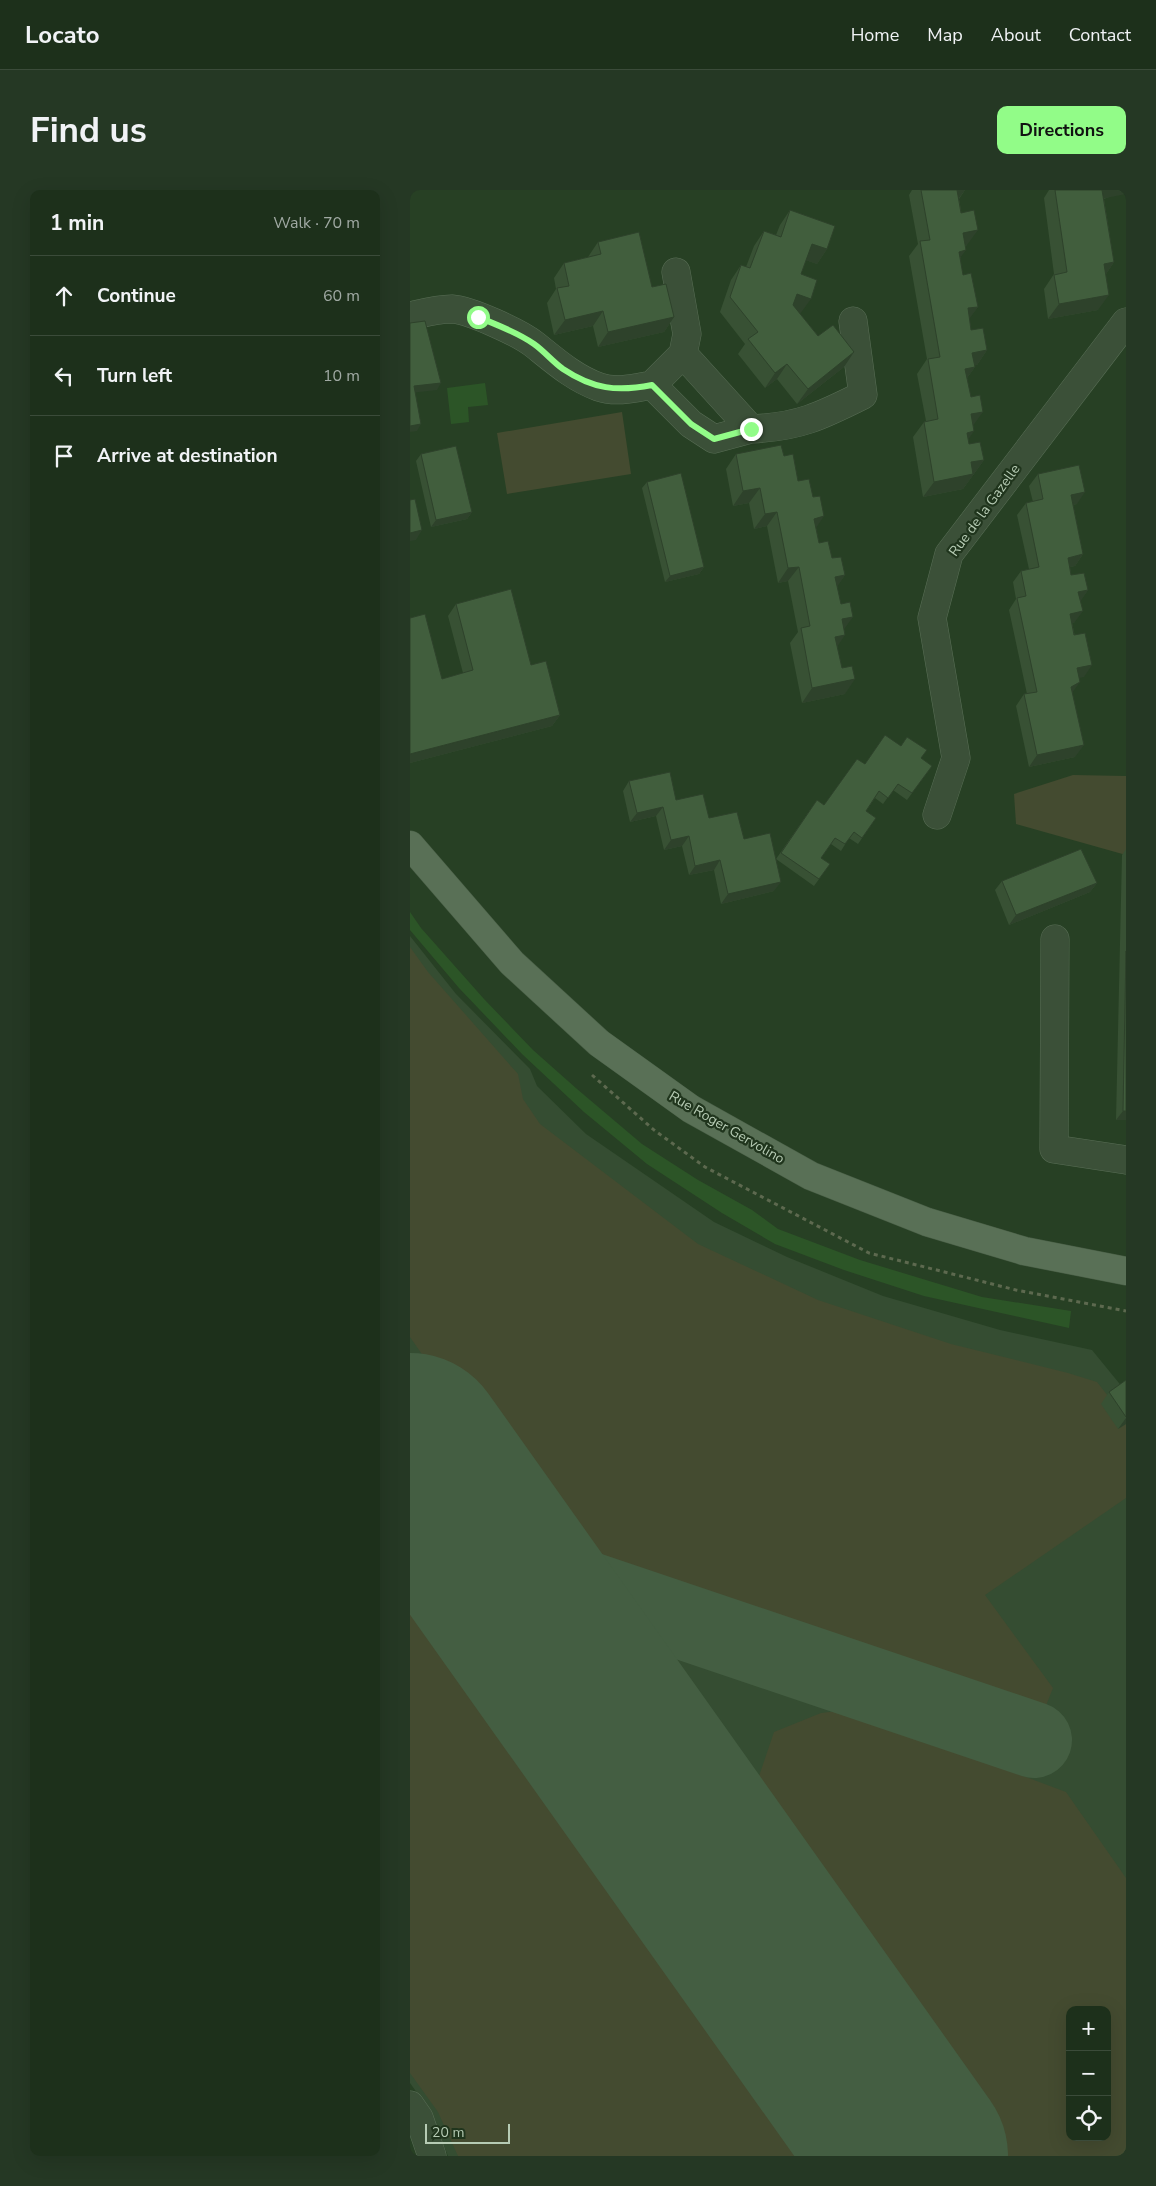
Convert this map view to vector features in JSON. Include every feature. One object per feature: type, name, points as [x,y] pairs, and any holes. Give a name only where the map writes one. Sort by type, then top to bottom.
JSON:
[{"type":"main road","name":"Rue Roger Gervolino","points":[[410,845],[512,963],[599,1043],[691,1109],[811,1176],[927,1222],[1024,1251],[1126,1271]]},
{"type":"street","points":[[410,316],[453,309],[470,314],[510,330],[534,344],[564,369],[600,388],[627,390],[652,385],[683,354],[687,334],[676,272]]},
{"type":"street","points":[[652,385],[691,424],[714,439],[751,429],[780,428],[818,417],[863,395],[853,321]]},
{"type":"street","name":"Rue de la Gazelle","points":[[937,815],[956,758],[932,618],[949,554],[1126,322]]},
{"type":"street","points":[[683,354],[751,429]]},
{"type":"street","points":[[1055,939],[1054,1149],[1126,1160]]},
{"type":"street","points":[[410,2105],[419,2118],[432,2156]]},
{"type":"shaded area","points":[[485,383],[488,405],[468,407],[469,422],[451,424],[447,388]]},
{"type":"shaded area","points":[[622,412],[631,474],[507,494],[497,433]]},
{"type":"shaded area","points":[[1073,775],[1126,776],[1126,855],[1016,824],[1014,794]]},
{"type":"shaded area","points":[[410,912],[421,928],[484,999],[533,1050],[642,1144],[698,1180],[752,1210],[778,1229],[860,1260],[982,1297],[1071,1311],[1069,1328],[924,1296],[844,1270],[775,1244],[722,1213],[647,1164],[584,1112],[522,1054],[459,988],[410,930]]},
{"type":"shaded area","points":[[410,936],[456,994],[530,1069],[537,1086],[586,1134],[714,1222],[787,1257],[883,1296],[1000,1330],[1092,1350],[1123,1388],[1126,1386],[1126,2156],[448,2156],[430,2111],[410,2083]]},
{"type":"shaded area","points":[[410,947],[428,972],[518,1074],[523,1099],[540,1124],[698,1244],[818,1300],[951,1344],[1097,1382],[1126,1419],[1126,1498],[985,1595],[1053,1688],[1045,1708],[1002,1702],[640,1580],[567,1549],[539,1523],[410,1337]]},
{"type":"shaded area","points":[[410,1576],[822,2156],[458,2156],[438,2112],[410,2073]]},
{"type":"shaded area","points":[[847,1710],[1066,1792],[1126,1878],[1126,2156],[988,2156],[771,1846],[756,1785],[774,1732],[821,1713]]},
{"type":"building","points":[[921,190],[957,190],[961,213],[974,210],[978,230],[963,233],[966,250],[959,252],[963,275],[971,273],[978,307],[968,308],[971,330],[983,328],[987,350],[972,353],[975,367],[965,369],[971,397],[980,395],[983,412],[971,414],[974,431],[967,433],[969,444],[980,442],[984,460],[971,462],[973,474],[934,482],[924,422],[938,419],[928,359],[940,357],[920,241],[930,240]]},
{"type":"building","points":[[1055,190],[1102,190],[1114,262],[1104,264],[1109,295],[1059,304],[1054,275],[1067,272]]},
{"type":"building","points":[[790,210],[835,226],[827,249],[812,244],[801,274],[817,280],[811,299],[797,294],[793,305],[818,336],[833,325],[854,352],[808,389],[787,364],[775,373],[748,339],[758,332],[730,297],[741,265],[750,268],[764,231],[781,237]]},
{"type":"building","points":[[639,232],[652,287],[666,284],[674,317],[608,332],[603,311],[565,320],[557,288],[569,286],[564,263],[601,254],[598,242]]},
{"type":"building","points":[[425,321],[441,383],[414,386],[421,424],[410,426],[410,323]]},
{"type":"building","points":[[781,445],[784,456],[793,454],[798,481],[809,479],[813,497],[820,496],[824,516],[814,519],[819,543],[828,541],[832,558],[841,557],[845,575],[835,577],[841,604],[850,602],[853,617],[842,619],[845,635],[835,637],[842,668],[852,666],[855,679],[812,688],[801,628],[810,626],[799,567],[788,568],[777,512],[765,514],[760,488],[743,491],[736,454]]},
{"type":"building","points":[[456,446],[472,512],[436,520],[421,454]]},
{"type":"building","points":[[1079,465],[1085,492],[1071,495],[1083,554],[1068,558],[1071,575],[1084,573],[1088,590],[1078,592],[1083,611],[1070,614],[1074,635],[1085,633],[1092,665],[1077,668],[1080,682],[1071,687],[1084,745],[1037,755],[1024,694],[1037,692],[1017,598],[1026,596],[1021,571],[1039,567],[1026,503],[1043,499],[1038,474]]},
{"type":"building","points":[[681,473],[704,567],[670,576],[647,482]]},
{"type":"building","points":[[415,499],[422,530],[410,533],[410,500]]},
{"type":"building","points":[[511,589],[531,665],[546,661],[560,715],[410,754],[410,618],[425,614],[442,679],[473,670],[456,604]]},
{"type":"building","points":[[885,735],[901,746],[907,737],[927,750],[921,758],[932,766],[912,793],[898,784],[888,798],[879,791],[866,811],[876,818],[862,838],[854,832],[845,844],[835,838],[821,858],[830,864],[819,879],[781,853],[817,800],[824,805],[857,759],[865,764]]},
{"type":"building","points":[[670,772],[676,800],[703,794],[709,818],[737,812],[744,839],[770,833],[781,882],[728,894],[720,860],[695,866],[689,836],[671,840],[663,807],[637,813],[629,781]]},
{"type":"building","points":[[1081,849],[1097,883],[1016,915],[1002,881]]},
{"type":"building","points":[[1126,951],[1126,1111],[1123,1111]]},
{"type":"building","points":[[1126,1380],[1126,1417],[1109,1392]]},
{"type":"taxiway","points":[[486,1555],[1034,1740]]},
{"type":"runway","points":[[410,1449],[912,2156]]},
{"type":"route","points":[[478,317],[510,330],[534,344],[564,369],[600,388],[627,390],[652,385],[691,424],[714,439],[751,429]]}]
